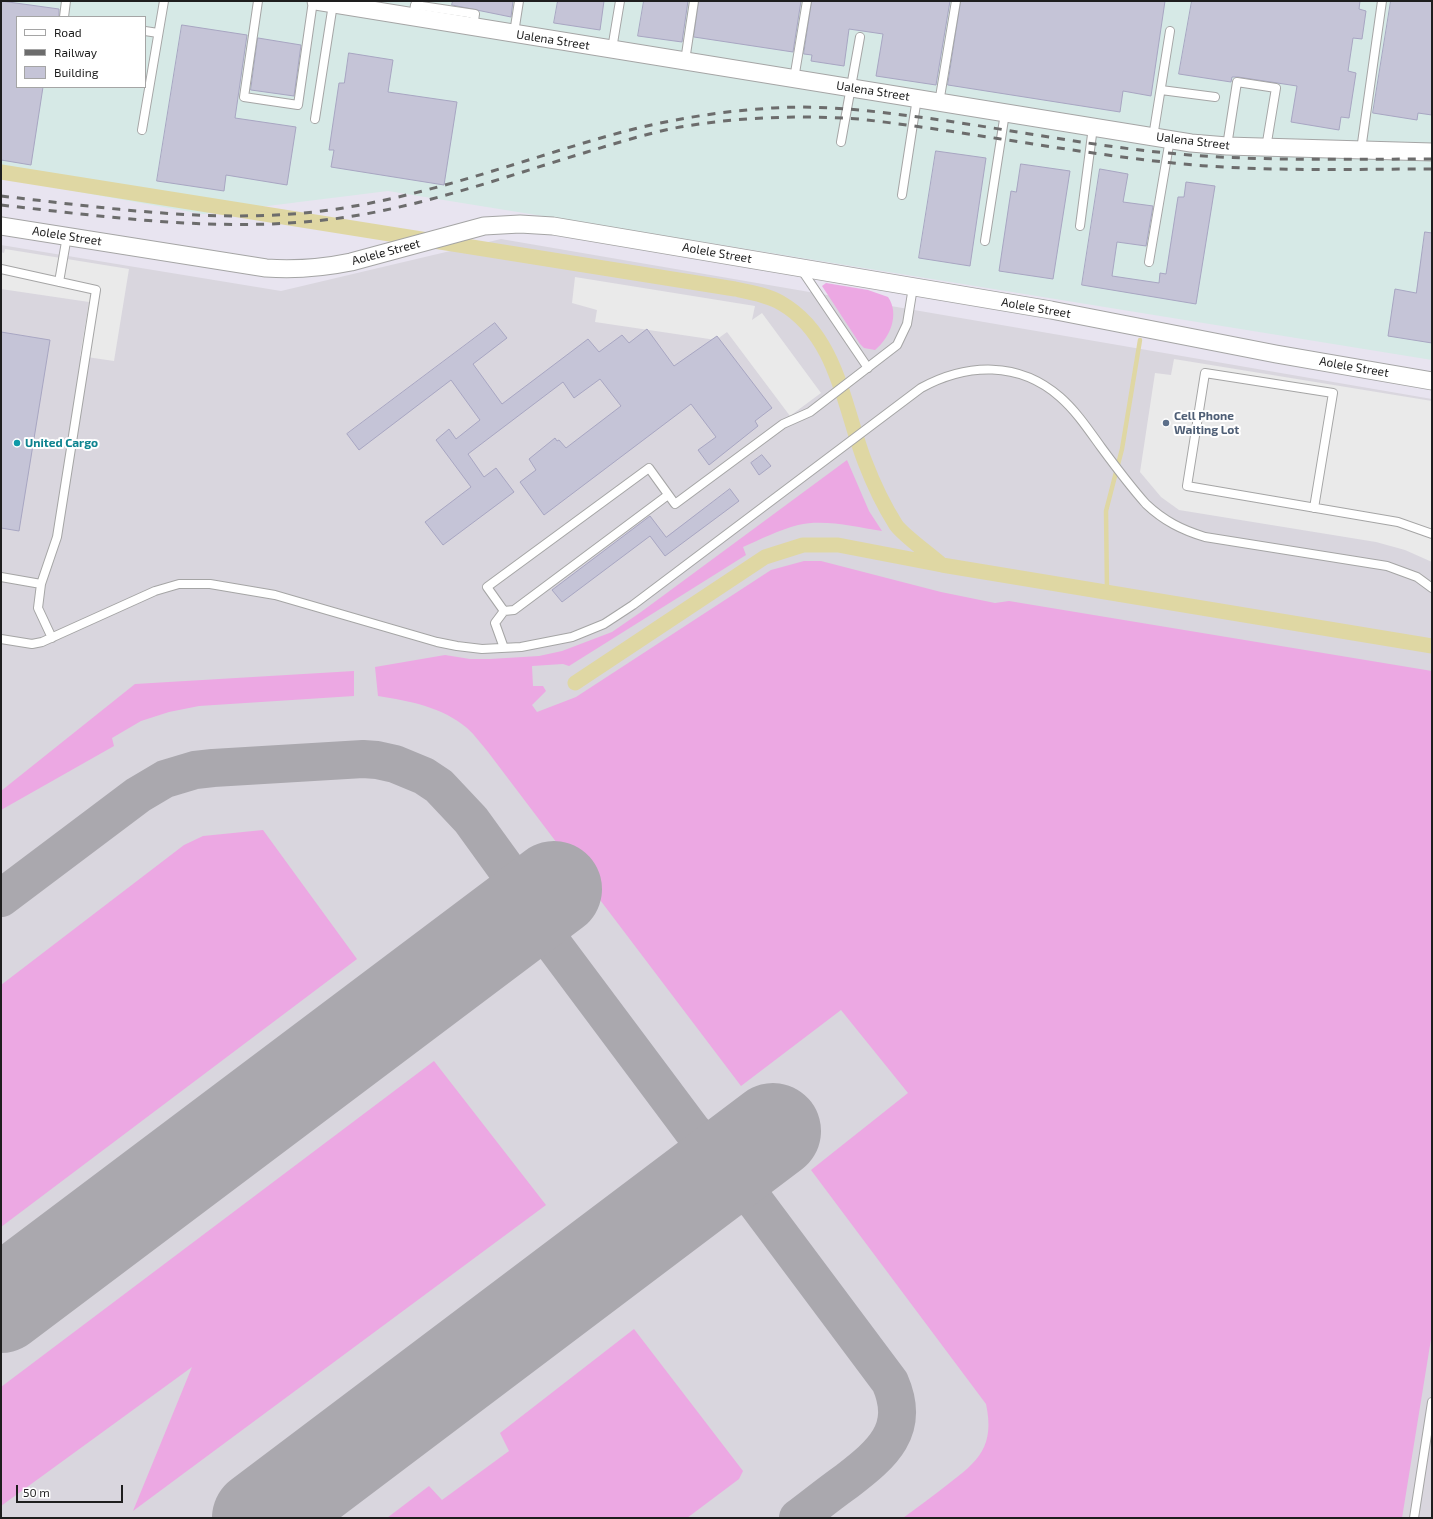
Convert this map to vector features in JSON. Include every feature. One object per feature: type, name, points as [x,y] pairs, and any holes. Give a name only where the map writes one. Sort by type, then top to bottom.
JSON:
[{"type":"street","name":"Ualena Street","points":[[315,1],[344,4],[514,34],[1153,137],[1227,146],[1432,152]]},
{"type":"street","name":"Aolele Street","points":[[1,226],[280,269],[328,267],[390,252],[465,230],[501,224],[553,226],[800,267],[1432,381]]},
{"type":"lane","points":[[64,16],[66,1]]},
{"type":"lane","points":[[142,130],[164,1]]},
{"type":"lane","points":[[258,1],[244,97],[298,105],[315,1]]},
{"type":"lane","points":[[514,34],[520,1]]},
{"type":"lane","points":[[612,49],[620,1]]},
{"type":"lane","points":[[685,61],[694,1]]},
{"type":"lane","points":[[794,79],[807,1]]},
{"type":"lane","points":[[939,103],[956,1]]},
{"type":"lane","points":[[1361,150],[1382,1]]},
{"type":"lane","points":[[316,119],[344,4]]},
{"type":"lane","points":[[146,31],[158,34]]},
{"type":"lane","points":[[1153,137],[1170,31]]},
{"type":"lane","points":[[841,142],[860,37]]},
{"type":"lane","points":[[1227,146],[1237,82],[1276,88],[1266,148]]},
{"type":"lane","points":[[1161,90],[1215,97]]},
{"type":"lane","points":[[902,195],[916,98]]},
{"type":"lane","points":[[985,241],[1005,113]]},
{"type":"lane","points":[[1080,226],[1093,127]]},
{"type":"lane","points":[[1149,262],[1170,139]]},
{"type":"lane","points":[[59,282],[68,236]]},
{"type":"lane","points":[[800,267],[868,368]]},
{"type":"lane","points":[[1,270],[96,290],[57,537],[41,584],[38,608],[52,638]]},
{"type":"lane","points":[[504,611],[487,587],[649,468],[675,504],[784,424],[810,412],[852,381],[897,345],[903,336],[907,324],[913,287]]},
{"type":"lane","points":[[1,639],[32,644],[52,638],[168,586],[194,583],[242,589],[275,596],[457,646],[504,648],[556,641],[572,637],[604,624],[619,615],[921,388],[950,374],[979,370],[1008,372],[1036,381],[1060,397],[1080,418],[1136,492],[1157,515],[1167,522],[1191,533],[1206,537],[1387,566],[1417,577],[1432,588]]},
{"type":"lane","points":[[1314,508],[1333,393],[1205,373],[1187,486],[1314,508],[1398,522],[1432,534]]},
{"type":"lane","points":[[504,648],[495,623],[504,611],[514,610],[668,495]]},
{"type":"lane","points":[[1,577],[41,584]]},
{"type":"lane","points":[[1414,1518],[1432,1402]]},
{"type":"shaded area","points":[[1,1],[1432,1],[1432,360],[388,191],[203,214],[1,178]]},
{"type":"shaded area","points":[[501,239],[1432,399],[1432,1518],[1,1518],[1,245],[281,291]]},
{"type":"shaded area","points":[[5,249],[129,269],[114,361],[80,356],[89,302],[1,289],[1,252],[4,253]]},
{"type":"shaded area","points":[[575,277],[755,306],[752,320],[762,313],[821,393],[790,416],[727,332],[716,340],[595,322],[597,310],[572,303]]},
{"type":"shaded area","points":[[826,283],[868,290],[888,297],[892,304],[893,311],[892,325],[885,339],[875,350],[864,348],[860,344],[822,286]]},
{"type":"shaded area","points":[[1174,359],[1432,401],[1432,562],[1405,550],[1376,542],[1179,510],[1161,497],[1140,472],[1155,373],[1171,375]]},
{"type":"shaded area","points":[[847,460],[869,511],[882,531],[840,524],[808,523],[784,529],[743,547],[746,555],[569,666],[563,664],[532,666],[533,686],[543,686],[546,691],[532,705],[537,712],[576,697],[771,570],[804,561],[821,561],[941,592],[995,603],[1009,601],[1432,671],[1432,1333],[1402,1518],[903,1518],[958,1476],[976,1460],[986,1442],[988,1431],[986,1404],[811,1170],[908,1093],[841,1010],[741,1086],[473,734],[457,721],[436,710],[402,700],[378,696],[375,667],[445,655],[470,659],[539,656],[562,651],[612,632]]},
{"type":"shaded area","points":[[354,671],[354,696],[199,706],[169,712],[141,721],[112,738],[114,746],[1,810],[1,791],[135,684]]},
{"type":"shaded area","points":[[263,830],[357,959],[1,1227],[1,985],[184,845],[203,836]]},
{"type":"shaded area","points":[[434,1061],[546,1205],[133,1511],[192,1367],[1,1506],[1,1387]]},
{"type":"shaded area","points":[[634,1329],[743,1471],[739,1479],[687,1518],[387,1518],[429,1486],[442,1500],[509,1451],[500,1433]]},
{"type":"building","points":[[1,1],[59,9],[59,16],[16,16],[16,88],[43,88],[31,165],[1,160]]},
{"type":"building","points":[[453,1],[513,1],[511,17],[452,5]]},
{"type":"building","points":[[558,1],[604,1],[600,30],[554,23]]},
{"type":"building","points":[[644,1],[688,1],[682,42],[638,36]]},
{"type":"building","points":[[699,1],[801,1],[793,52],[694,37]]},
{"type":"building","points":[[812,1],[950,1],[936,85],[876,76],[883,34],[849,29],[844,66],[811,61],[812,55],[804,54]]},
{"type":"building","points":[[961,1],[1165,1],[1151,96],[1123,91],[1120,112],[948,85]]},
{"type":"building","points":[[1192,1],[1360,1],[1359,9],[1366,11],[1362,39],[1353,38],[1348,71],[1356,73],[1349,118],[1341,117],[1339,130],[1291,122],[1297,86],[1238,77],[1232,77],[1231,82],[1179,74]]},
{"type":"building","points":[[1391,1],[1432,1],[1432,115],[1418,113],[1417,120],[1373,113]]},
{"type":"building","points":[[182,25],[247,35],[235,118],[296,127],[287,185],[226,175],[224,191],[157,181]]},
{"type":"building","points":[[258,38],[301,45],[294,96],[251,90]]},
{"type":"building","points":[[349,53],[393,60],[388,92],[457,102],[444,185],[331,167],[334,150],[329,150],[339,83],[344,83]]},
{"type":"building","points":[[936,151],[986,158],[970,266],[919,258]]},
{"type":"building","points":[[1021,164],[1070,171],[1053,279],[999,271],[1011,191],[1016,192]]},
{"type":"building","points":[[1100,169],[1128,174],[1123,202],[1153,206],[1146,246],[1117,242],[1112,276],[1159,283],[1160,273],[1166,274],[1178,197],[1184,197],[1186,182],[1215,186],[1196,304],[1082,285]]},
{"type":"building","points":[[1425,232],[1432,233],[1432,343],[1388,336],[1395,289],[1416,293]]},
{"type":"building","points":[[495,323],[507,338],[473,364],[502,404],[588,339],[599,352],[622,335],[629,343],[647,329],[674,366],[717,336],[772,408],[755,421],[758,426],[709,465],[698,450],[716,437],[691,404],[544,515],[520,482],[536,470],[529,459],[555,438],[557,441],[559,440],[566,448],[621,406],[600,379],[574,398],[563,382],[468,454],[484,477],[496,468],[514,492],[443,545],[425,522],[471,487],[436,440],[449,429],[456,439],[480,420],[451,380],[359,450],[347,434]]},
{"type":"building","name":"United Cargo","points":[[1,332],[50,340],[19,531],[1,528]]},
{"type":"building","points":[[762,455],[771,466],[759,475],[751,463]]},
{"type":"building","points":[[730,489],[739,501],[665,556],[650,536],[562,602],[552,590],[650,516],[666,537]]},
{"type":"waterway","points":[[1,172],[735,289],[770,298],[781,303],[800,317],[815,334],[827,353],[836,374],[865,462],[887,510],[900,530],[942,565]]},
{"type":"waterway","points":[[1107,591],[1106,511],[1122,449],[1140,340]]},
{"type":"waterway","points":[[575,683],[765,557],[803,545],[838,545],[942,565],[1432,646]]},
{"type":"taxiway","points":[[1,898],[138,795],[165,779],[195,770],[363,759],[395,764],[424,776],[439,786],[471,820],[505,867],[556,948],[692,1130],[757,1204],[890,1382],[896,1399],[897,1414],[895,1427],[890,1439],[882,1450],[860,1471],[798,1518]]},
{"type":"runway","points":[[1,1305],[554,889]]},
{"type":"runway","points":[[260,1518],[773,1131]]},
{"type":"railway","points":[[1,196],[175,214],[262,216],[306,213],[349,207],[419,192],[622,132],[660,123],[716,113],[790,107],[859,110],[894,114],[970,124],[1059,139],[1184,155],[1290,159],[1432,159]]},
{"type":"railway","points":[[1,205],[95,216],[188,223],[282,223],[329,219],[376,212],[429,200],[668,129],[724,121],[792,117],[859,119],[938,129],[1094,153],[1205,166],[1302,169],[1432,169]]},
{"type":"place","name":"Cell Phone Waiting Lot","points":[[1166,423]]},
{"type":"place","name":"United Cargo","points":[[17,443]]}]
